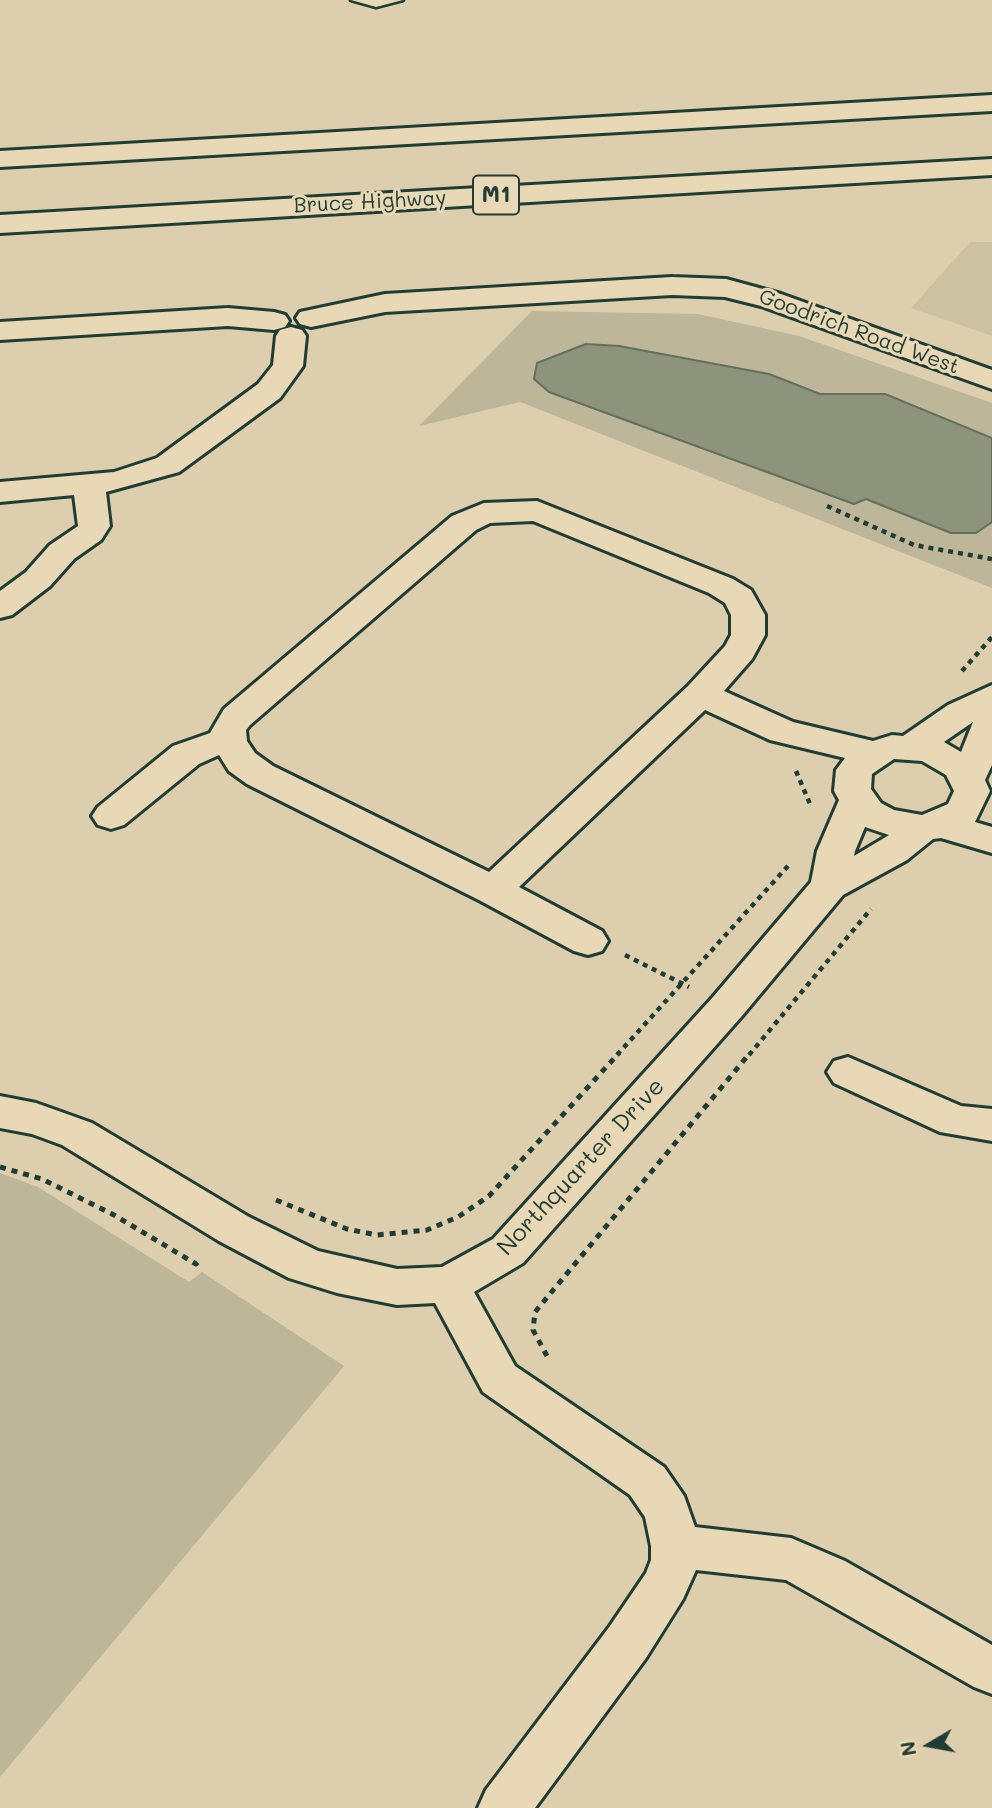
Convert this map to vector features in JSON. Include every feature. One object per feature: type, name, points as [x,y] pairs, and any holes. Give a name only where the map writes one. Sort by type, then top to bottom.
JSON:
[{"type":"main road","points":[[0,159],[992,103]]},
{"type":"main road","name":"Bruce Highway","points":[[0,224],[992,166]]},
{"type":"main road","name":"Goodrich Road West","points":[[0,331],[228,317],[292,325],[386,303],[672,286],[726,288],[762,297],[992,380]]},
{"type":"main road","points":[[0,492],[136,477],[168,465],[269,391],[288,366],[292,325]]},
{"type":"main road","points":[[0,607],[38,579],[62,552],[94,526],[89,484]]},
{"type":"main road","points":[[493,890],[701,694],[740,651],[748,635],[748,615],[738,597],[721,586],[537,511],[484,513],[464,523],[237,717],[228,729],[229,742],[242,762],[260,775],[493,890],[588,941]]},
{"type":"main road","points":[[701,694],[789,738],[854,791],[868,812],[884,821],[932,826],[992,840]]},
{"type":"main road","points":[[912,747],[961,713],[992,697],[991,726],[977,792],[964,811],[932,826]]},
{"type":"main road","points":[[789,738],[874,753]]},
{"type":"main road","points":[[111,816],[186,755],[204,746],[229,742]]},
{"type":"main road","points":[[854,791],[854,770],[874,753],[892,747],[912,747],[946,757],[960,766],[977,792]]},
{"type":"main road","name":"Northquarter Drive","points":[[829,886],[836,851],[854,791]]},
{"type":"main road","name":"Northquarter Drive","points":[[0,1112],[36,1119],[78,1134],[234,1228],[305,1265],[337,1275],[397,1287],[449,1285],[508,1251],[727,1007],[829,886],[894,851],[932,826]]},
{"type":"main road","points":[[848,1072],[956,1121],[992,1125]]},
{"type":"main road","points":[[449,1285],[468,1327],[499,1379],[647,1480],[667,1511],[675,1546],[675,1560],[666,1584],[504,1808]]},
{"type":"main road","points":[[675,1546],[791,1559],[828,1576],[992,1671]]},
{"type":"lane","points":[[358,0],[376,3],[396,0]]},
{"type":"path","points":[[827,506],[914,545],[992,559]]},
{"type":"path","points":[[957,677],[992,637]]},
{"type":"path","points":[[789,738],[780,760],[796,771],[812,809]]},
{"type":"path","points":[[0,1167],[42,1179],[114,1215],[196,1264],[265,1195],[347,1229],[377,1235],[399,1235],[427,1230],[458,1217],[489,1196],[794,859]]},
{"type":"path","points":[[554,1363],[545,1353],[533,1329],[536,1312],[874,907]]},
{"type":"path","points":[[588,941],[613,949],[727,1007]]},
{"type":"shaded area","points":[[970,242],[992,242],[992,336],[911,308]]},
{"type":"shaded area","points":[[532,311],[698,314],[799,336],[992,403],[992,438],[885,394],[820,394],[769,374],[866,499],[951,533],[976,533],[992,522],[992,588],[520,402],[419,426]]},
{"type":"shaded area","points":[[586,344],[619,346],[769,374],[820,394],[885,394],[992,438],[992,522],[976,533],[951,533],[866,499],[854,504],[549,392],[534,379],[537,363]]},
{"type":"shaded area","points":[[0,1173],[38,1187],[189,1282],[202,1272],[344,1366],[0,1777]]}]
